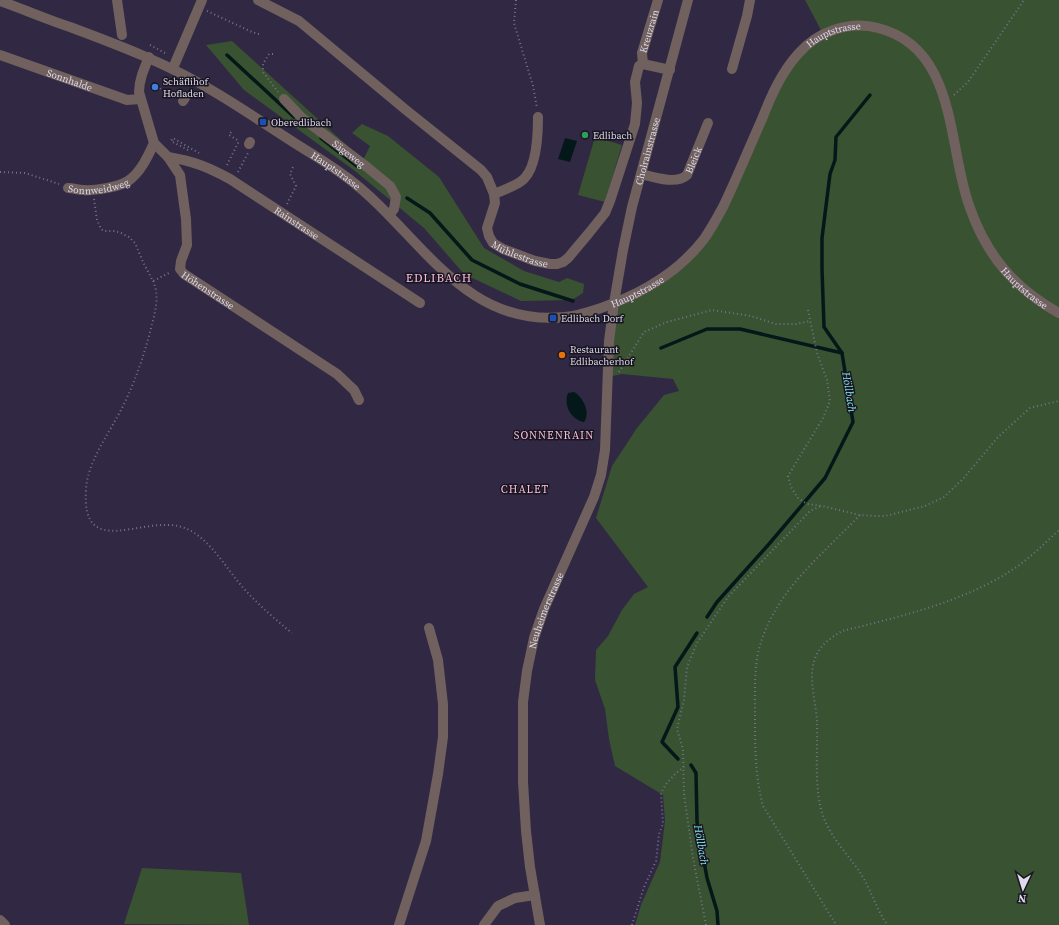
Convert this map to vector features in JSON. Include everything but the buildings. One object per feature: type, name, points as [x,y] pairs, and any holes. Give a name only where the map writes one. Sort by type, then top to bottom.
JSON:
[{"type":"street","points":[[117,0],[122,35]]},
{"type":"street","points":[[173,68],[202,0]]},
{"type":"street","points":[[258,0],[299,21],[461,154],[487,177],[494,194],[522,182],[529,172],[533,161],[538,132],[538,117]]},
{"type":"street","name":"Kreuzrain","points":[[643,64],[642,53],[658,0]]},
{"type":"street","name":"Cholrainstrasse","points":[[614,304],[623,250],[641,174],[688,0]]},
{"type":"street","points":[[732,69],[750,0]]},
{"type":"street","name":"Hauptstrasse","points":[[0,1],[120,45],[173,68],[218,94],[350,179],[389,215],[457,284],[496,307],[522,316],[554,318],[583,314],[614,304],[662,278],[679,265],[705,237],[714,223],[733,186],[773,92],[785,72],[800,52],[823,34],[848,26],[861,25],[876,27],[898,34],[916,48],[929,62],[938,80],[945,102],[969,207],[986,244],[994,258],[1022,288],[1034,298],[1059,313]]},
{"type":"street","name":"Sonnhalde","points":[[0,55],[127,100],[140,99]]},
{"type":"street","name":"Höhenstrasse","points":[[149,57],[139,85],[140,99],[154,143],[168,157],[180,175],[186,219],[187,244],[180,269],[184,274],[337,374],[354,390],[359,400]]},
{"type":"street","points":[[643,64],[670,70]]},
{"type":"street","name":"Mühlestrasse","points":[[494,194],[494,203],[487,228],[493,243],[503,249],[550,264],[558,264],[568,258],[605,213],[610,201],[635,124],[637,103],[635,82],[639,66],[643,64]]},
{"type":"street","name":"Sägeweg","points":[[284,99],[301,118],[390,186],[396,197],[394,209],[389,215]]},
{"type":"street","name":"Bleick","points":[[641,174],[657,178],[683,179],[708,123]]},
{"type":"street","name":"Sonnweidweg","points":[[68,188],[92,190],[111,187],[129,180],[144,163],[154,143]]},
{"type":"street","name":"Rainstrasse","points":[[168,157],[206,166],[230,179],[420,303]]},
{"type":"street","name":"Neuheimerstrasse","points":[[540,925],[526,830],[523,782],[523,702],[527,671],[534,638],[544,609],[594,497],[601,475],[605,450],[609,341],[614,304]]},
{"type":"street","points":[[399,925],[426,841],[443,737],[443,704],[438,660],[429,628]]},
{"type":"street","points":[[484,925],[498,906],[515,898],[535,895]]},
{"type":"street","points":[[0,920],[5,925]]},
{"type":"path","points":[[516,0],[514,23],[533,86],[538,117]]},
{"type":"path","points":[[945,102],[968,82],[1024,0]]},
{"type":"path","points":[[214,14],[259,34]]},
{"type":"path","points":[[273,54],[269,54],[262,64],[263,72],[284,99]]},
{"type":"path","points":[[226,164],[239,140],[229,135],[231,132]]},
{"type":"path","points":[[286,206],[296,186],[290,174],[293,167]]},
{"type":"path","name":"Sonnweidweg","points":[[0,172],[26,173],[68,188]]},
{"type":"path","points":[[92,190],[97,220],[101,229],[121,233],[130,237],[135,243],[157,289],[157,297],[147,345],[135,383],[92,466],[86,487],[86,512],[91,521],[97,527],[105,531],[116,531],[160,524],[182,527],[192,532],[210,547],[247,592],[268,613],[292,633]]},
{"type":"path","points":[[153,281],[180,269]]},
{"type":"path","points":[[608,377],[617,374],[644,332],[668,322],[712,310],[751,316],[776,324],[796,324],[810,321]]},
{"type":"path","points":[[808,310],[817,353],[827,380],[830,401],[823,418],[788,476],[791,487],[798,498],[807,504],[860,515],[885,516],[925,506],[944,497],[963,480],[998,437],[1030,408],[1059,401]]},
{"type":"path","points":[[706,925],[693,858],[684,794],[683,749],[677,729],[684,700],[687,667],[697,643],[728,597],[810,511],[822,506]]},
{"type":"path","points":[[836,923],[763,806],[758,790],[755,751],[756,673],[758,650],[771,616],[792,585],[860,515]]},
{"type":"path","points":[[886,923],[864,879],[825,822],[820,805],[812,671],[816,655],[832,637],[842,631],[953,600],[979,589],[1013,570],[1059,530]]},
{"type":"path","points":[[632,925],[644,888],[656,861],[659,834],[663,824],[661,793],[666,784],[684,767]]},
{"type":"green space","points":[[805,0],[1059,0],[1059,925],[635,925],[641,905],[660,862],[665,821],[663,795],[615,766],[609,739],[605,709],[595,680],[596,650],[608,636],[622,610],[634,594],[648,587],[596,518],[612,466],[637,428],[664,395],[679,391],[673,379],[622,374],[608,377],[614,303],[648,287],[705,237],[785,71],[823,34]]},
{"type":"green space","points":[[232,41],[363,160],[370,146],[352,133],[362,124],[388,136],[439,177],[484,248],[524,271],[559,282],[567,278],[584,284],[583,293],[572,300],[521,301],[464,274],[424,228],[355,171],[244,90],[206,45]]},
{"type":"green space","points":[[595,137],[622,145],[605,202],[578,195]]},
{"type":"green space","points":[[142,868],[241,873],[249,925],[124,924]]},
{"type":"shaded area","points":[[565,138],[577,141],[570,162],[558,159]]},
{"type":"shaded area","points":[[574,392],[583,401],[585,406],[587,414],[584,422],[575,418],[567,407],[568,393]]},
{"type":"waterway","points":[[227,55],[294,117]]},
{"type":"waterway","points":[[842,353],[824,327],[822,238],[830,174],[835,160],[836,137],[870,95]]},
{"type":"waterway","points":[[321,138],[357,166]]},
{"type":"waterway","points":[[407,198],[430,213],[472,260],[520,284],[573,301]]},
{"type":"waterway","name":"Höllbach","points":[[661,348],[707,329],[740,329],[842,353],[853,422],[825,478],[717,602],[707,617]]},
{"type":"waterway","name":"Höllbach","points":[[678,759],[662,742],[678,707],[675,667],[697,633]]},
{"type":"waterway","name":"Höllbach","points":[[691,765],[696,773],[697,822],[707,878],[717,911],[718,925]]},
{"type":"place","name":"Schäflihof Hofladen","points":[[155,87]]},
{"type":"place","name":"Oberedlibach","points":[[263,122]]},
{"type":"place","name":"Edlibach","points":[[585,135]]},
{"type":"place","name":"Edlibach Dorf","points":[[553,318]]},
{"type":"place","name":"Restaurant Edlibacherhof","points":[[562,355]]},
{"type":"district","name":"EDLIBACH","points":[[439,278]]},
{"type":"district","name":"SONNENRAIN","points":[[554,435]]},
{"type":"district","name":"CHALET","points":[[525,489]]}]
